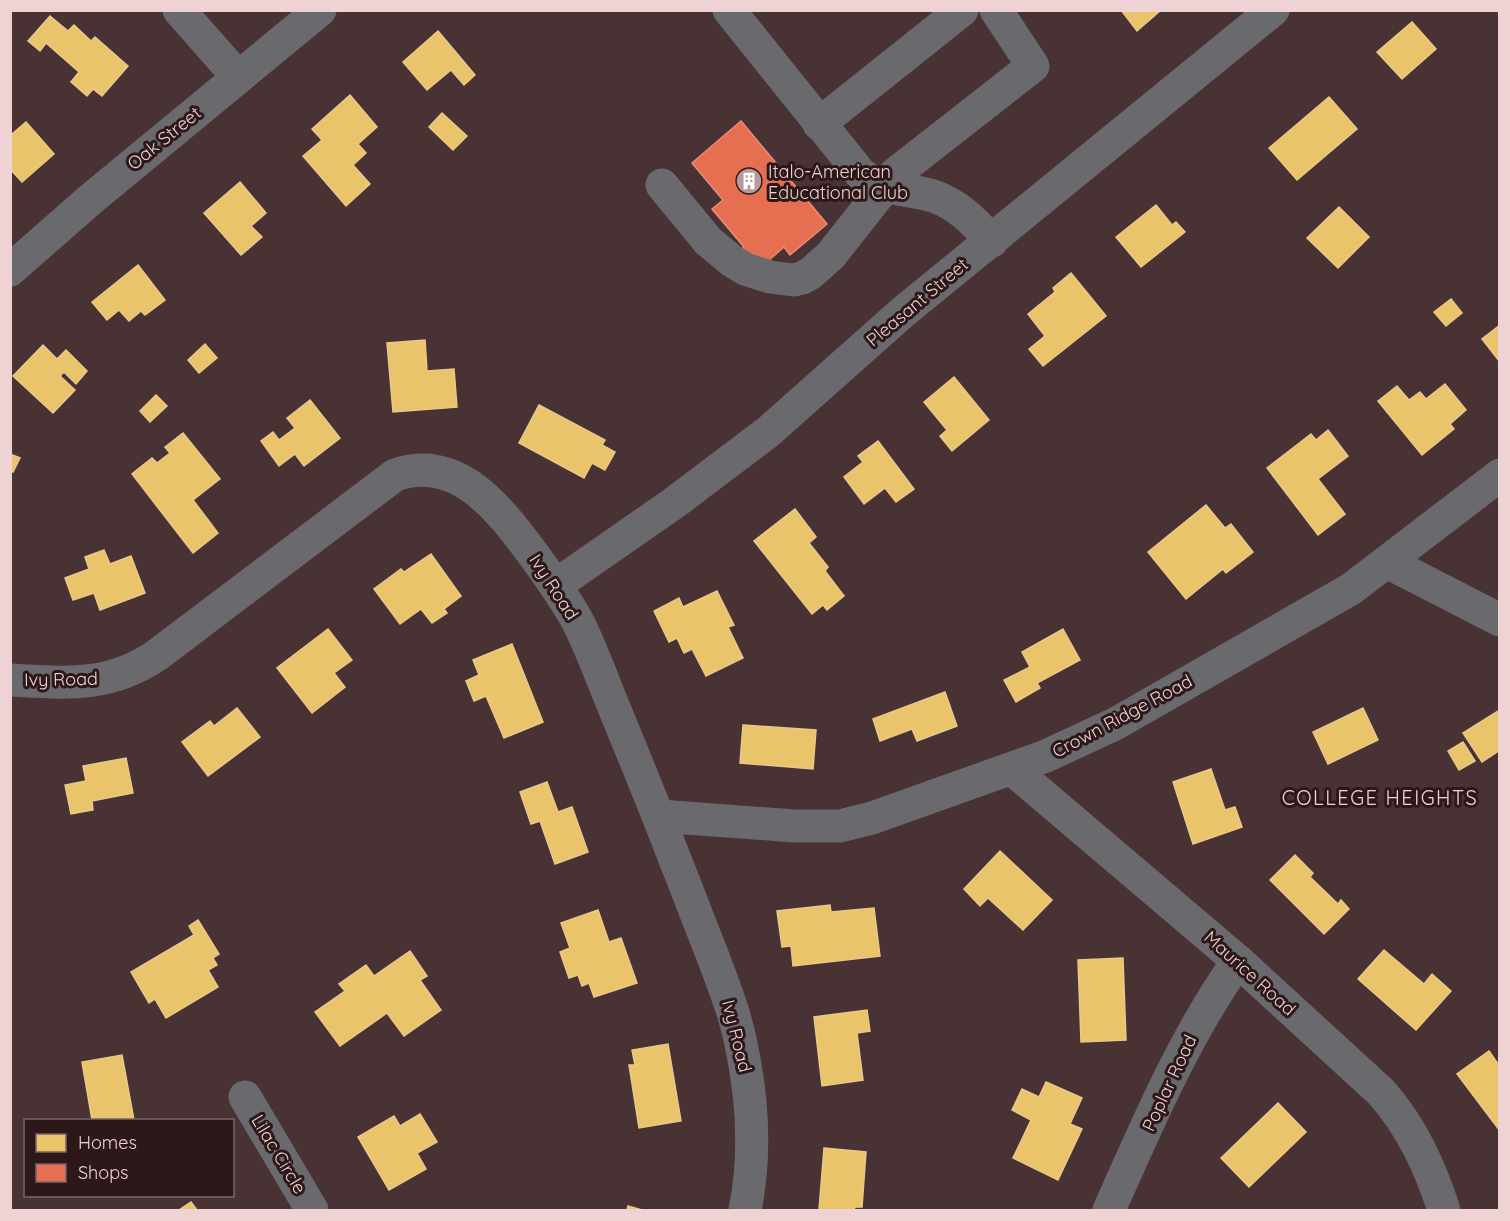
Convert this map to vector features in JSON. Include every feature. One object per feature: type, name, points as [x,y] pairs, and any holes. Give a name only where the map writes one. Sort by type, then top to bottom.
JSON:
[{"type":"street","points":[[179,10],[238,77]]},
{"type":"street","name":"Oak Street","points":[[10,270],[99,192],[320,10]]},
{"type":"street","points":[[729,10],[860,173],[884,187],[923,194],[949,203],[969,216],[992,241]]},
{"type":"street","points":[[819,124],[962,10]]},
{"type":"street","points":[[662,185],[708,241],[719,252],[745,269],[770,278],[794,280],[811,273],[831,255],[901,168],[1033,66],[996,10]]},
{"type":"street","name":"Pleasant Street","points":[[556,585],[674,503],[768,432],[880,331],[1273,10]]},
{"type":"street","name":"Ivy Road","points":[[10,680],[92,682],[115,677],[137,668],[387,480],[405,471],[447,474],[478,491],[512,527],[556,585],[578,622],[659,816],[728,997],[741,1041],[750,1088],[753,1125],[750,1182],[745,1210]]},
{"type":"street","name":"Crown Ridge Road","points":[[659,816],[795,826],[840,826],[872,818],[1069,747],[1115,724],[1333,600],[1387,562],[1500,475]]},
{"type":"street","points":[[1387,562],[1500,620]]},
{"type":"street","name":"Maurice Road","points":[[1012,769],[1238,961],[1370,1081],[1392,1104],[1418,1145],[1444,1210]]},
{"type":"street","name":"Poplar Road","points":[[1109,1210],[1195,1028],[1217,990],[1238,961]]},
{"type":"street","name":"Lilac Circle","points":[[245,1097],[312,1210]]},
{"type":"building: Homes","points":[[1121,10],[1161,10],[1137,31]]},
{"type":"building: Homes","points":[[50,16],[68,31],[74,25],[91,41],[95,37],[128,66],[102,96],[93,89],[87,96],[71,82],[79,72],[46,43],[40,51],[28,41]]},
{"type":"building: Homes","points":[[1412,22],[1436,49],[1402,79],[1377,52]]},
{"type":"building: Homes","points":[[438,31],[475,75],[464,85],[451,70],[427,90],[403,62]]},
{"type":"building: Homes","points":[[350,95],[377,127],[358,144],[366,153],[353,165],[370,184],[346,206],[303,156],[322,140],[312,129]]},
{"type":"building: Homes","points":[[1329,97],[1357,129],[1297,180],[1269,148]]},
{"type":"building: Homes","points":[[442,113],[467,136],[453,150],[429,127]]},
{"type":"building: Homes","points":[[26,122],[54,154],[22,182],[10,169],[10,132],[12,134]]},
{"type":"building: Homes","points":[[240,182],[266,213],[251,226],[262,237],[241,255],[204,213]]},
{"type":"building: Homes","points":[[1156,205],[1172,225],[1176,222],[1185,232],[1141,267],[1116,237]]},
{"type":"building: Homes","points":[[1339,207],[1369,237],[1338,268],[1307,238]]},
{"type":"building: Homes","points":[[138,265],[165,300],[145,315],[141,311],[129,321],[119,310],[107,320],[92,302]]},
{"type":"building: Homes","points":[[1071,273],[1106,316],[1043,366],[1029,349],[1045,336],[1028,314],[1055,292],[1053,288]]},
{"type":"building: Homes","points":[[1451,299],[1462,313],[1446,326],[1434,312]]},
{"type":"building: Homes","points":[[1500,325],[1500,362],[1482,339]]},
{"type":"building: Homes","points":[[425,340],[427,371],[454,369],[457,407],[393,412],[387,343]]},
{"type":"building: Homes","points":[[205,344],[217,358],[199,373],[188,360]]},
{"type":"building: Homes","points":[[43,345],[57,359],[66,350],[87,371],[76,384],[64,372],[60,376],[75,390],[53,413],[13,376]]},
{"type":"building: Homes","points":[[954,377],[989,420],[952,451],[940,436],[947,430],[924,402]]},
{"type":"building: Homes","points":[[1445,384],[1466,410],[1450,424],[1454,429],[1422,455],[1378,401],[1397,386],[1409,400],[1420,392],[1426,399]]},
{"type":"building: Homes","points":[[156,395],[167,406],[150,422],[140,411]]},
{"type":"building: Homes","points":[[310,400],[340,438],[304,466],[295,454],[279,466],[261,441],[273,432],[279,440],[295,428],[287,418]]},
{"type":"building: Homes","points":[[539,405],[605,440],[602,445],[615,452],[605,470],[592,463],[584,478],[519,443]]},
{"type":"building: Homes","points":[[1328,430],[1348,456],[1318,479],[1345,514],[1318,535],[1267,468],[1311,434],[1316,440]]},
{"type":"building: Homes","points":[[183,433],[220,479],[193,500],[218,533],[193,553],[132,474],[152,458],[157,463],[170,453],[165,447]]},
{"type":"building: Homes","points":[[878,441],[914,489],[896,502],[885,488],[864,504],[844,477],[863,462],[858,456]]},
{"type":"building: Homes","points":[[10,454],[20,458],[13,472],[10,471]]},
{"type":"building: Homes","points":[[1206,505],[1225,528],[1231,524],[1253,552],[1226,573],[1223,569],[1186,599],[1148,552]]},
{"type":"building: Homes","points":[[795,509],[816,537],[809,543],[828,567],[825,571],[844,596],[827,610],[823,605],[812,614],[754,541]]},
{"type":"building: Homes","points":[[104,550],[110,564],[131,556],[145,593],[100,610],[94,593],[73,600],[65,578],[89,569],[85,557]]},
{"type":"building: Homes","points":[[431,554],[461,596],[444,609],[447,613],[432,623],[421,609],[400,624],[374,589],[401,569],[404,572]]},
{"type":"building: Homes","points":[[717,591],[734,625],[728,627],[743,658],[706,676],[692,649],[684,653],[677,638],[669,642],[654,611],[679,598],[683,607]]},
{"type":"building: Homes","points":[[328,629],[352,660],[334,673],[345,687],[312,713],[277,668]]},
{"type":"building: Homes","points":[[1063,629],[1080,660],[1037,683],[1040,688],[1016,702],[1004,680],[1030,667],[1022,652]]},
{"type":"building: Homes","points":[[512,644],[543,722],[504,738],[486,696],[474,701],[466,681],[479,675],[473,660]]},
{"type":"building: Homes","points":[[945,692],[957,726],[917,741],[912,729],[880,741],[873,719]]},
{"type":"building: Homes","points":[[237,708],[260,737],[208,776],[182,742],[210,721],[214,726]]},
{"type":"building: Homes","points":[[1363,708],[1378,740],[1328,764],[1313,732]]},
{"type":"building: Homes","points":[[1498,711],[1500,714],[1500,750],[1482,762],[1463,733]]},
{"type":"building: Homes","points":[[743,725],[816,730],[813,769],[740,763]]},
{"type":"building: Homes","points":[[1463,742],[1475,761],[1459,770],[1448,751]]},
{"type":"building: Homes","points":[[126,758],[133,793],[92,801],[93,810],[71,814],[65,785],[86,781],[83,766]]},
{"type":"building: Homes","points":[[1211,769],[1225,810],[1235,807],[1242,827],[1193,844],[1173,782]]},
{"type":"building: Homes","points":[[547,782],[558,812],[572,807],[588,852],[555,864],[540,821],[531,824],[520,792]]},
{"type":"building: Homes","points":[[1000,851],[1052,900],[1023,930],[988,898],[980,906],[964,889]]},
{"type":"building: Homes","points":[[1295,855],[1313,873],[1310,877],[1338,904],[1341,900],[1349,909],[1324,934],[1270,880]]},
{"type":"building: Homes","points":[[830,905],[831,912],[874,908],[880,956],[793,966],[791,946],[782,947],[777,911]]},
{"type":"building: Homes","points":[[598,910],[609,942],[621,938],[637,983],[594,997],[589,983],[582,986],[578,975],[569,978],[560,952],[570,948],[561,923]]},
{"type":"building: Homes","points":[[198,920],[219,954],[213,958],[217,965],[208,970],[218,987],[166,1018],[155,999],[149,1003],[131,972],[194,935],[189,926]]},
{"type":"building: Homes","points":[[1384,950],[1424,984],[1432,974],[1451,991],[1416,1030],[1358,979]]},
{"type":"building: Homes","points":[[410,951],[427,976],[420,980],[441,1010],[404,1036],[387,1013],[340,1046],[315,1012],[345,991],[339,984],[366,965],[374,976]]},
{"type":"building: Homes","points":[[1123,958],[1126,1040],[1081,1042],[1078,960]]},
{"type":"building: Homes","points":[[867,1010],[870,1031],[857,1033],[863,1080],[822,1086],[814,1017]]},
{"type":"building: Homes","points":[[668,1044],[681,1121],[639,1128],[629,1065],[635,1065],[632,1050]]},
{"type":"building: Homes","points":[[1489,1051],[1498,1064],[1500,1063],[1500,1131],[1457,1074]]},
{"type":"building: Homes","points":[[122,1055],[134,1119],[92,1119],[82,1062]]},
{"type":"building: Homes","points":[[1046,1082],[1082,1098],[1070,1124],[1082,1129],[1058,1180],[1013,1158],[1031,1120],[1012,1110],[1022,1089],[1039,1097]]},
{"type":"building: Homes","points":[[1278,1103],[1306,1132],[1249,1187],[1221,1158]]},
{"type":"building: Homes","points":[[420,1114],[437,1142],[417,1153],[426,1169],[389,1190],[358,1137],[394,1116],[400,1126]]},
{"type":"building: Homes","points":[[824,1148],[866,1152],[862,1207],[855,1207],[854,1210],[819,1210]]},
{"type":"building: Homes","points":[[191,1202],[197,1210],[179,1210]]},
{"type":"building: Homes","points":[[628,1206],[642,1210],[627,1210]]},
{"type":"building: Shops","name":"Italo-American Educational Club","points":[[741,121],[827,224],[790,255],[784,247],[761,267],[735,254],[744,247],[712,209],[723,200],[692,163]]},
{"type":"place","name":"Italo-American Educational Club","points":[[749,181]]},
{"type":"district","name":"COLLEGE HEIGHTS","points":[[1380,797]]}]
